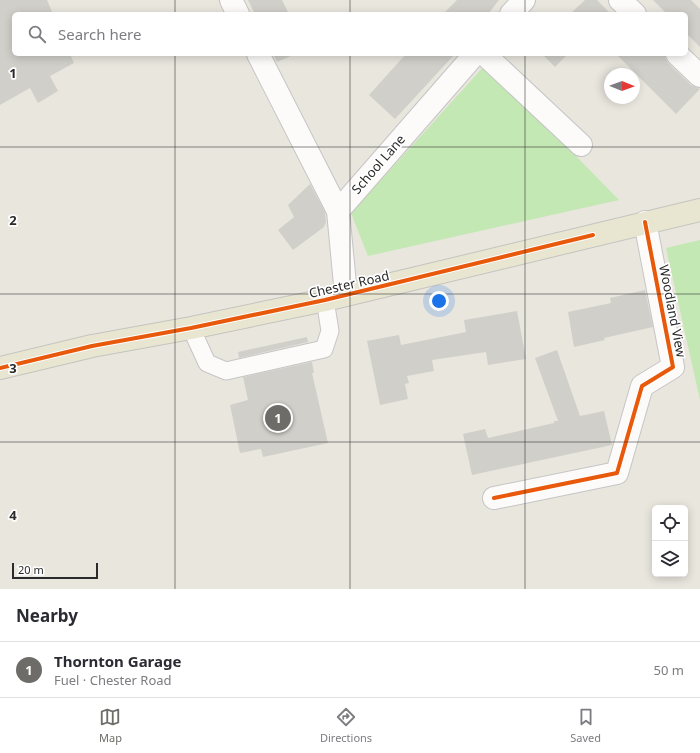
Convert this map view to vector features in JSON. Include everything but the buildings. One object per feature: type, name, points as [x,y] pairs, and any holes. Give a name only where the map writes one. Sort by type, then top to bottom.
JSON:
[{"type":"main road","name":"Chester Road","points":[[0,368],[92,346],[191,328],[325,300],[700,210]]},
{"type":"street","points":[[231,0],[237,12]]},
{"type":"street","points":[[513,12],[524,0]]},
{"type":"street","points":[[620,0],[633,12]]},
{"type":"street","points":[[259,56],[338,211],[346,295]]},
{"type":"street","name":"School Lane","points":[[338,211],[473,56]]},
{"type":"street","points":[[486,56],[581,145]]},
{"type":"street","points":[[679,56],[700,76]]},
{"type":"street","name":"Woodland View","points":[[494,498],[617,473],[642,386],[674,367],[646,222]]},
{"type":"lane","points":[[191,328],[207,363],[226,371],[324,349],[330,331],[325,300]]},
{"type":"green space","points":[[486,64],[619,200],[368,256],[351,213]]},
{"type":"green space","points":[[700,240],[700,400],[666,248]]},
{"type":"cycle path","points":[[494,498],[617,473],[642,386],[673,367],[645,222]]},
{"type":"cycle path","points":[[0,368],[92,346],[191,328],[325,300],[593,235]]},
{"type":"place","name":"Thornton Garage","points":[[278,418]]}]
